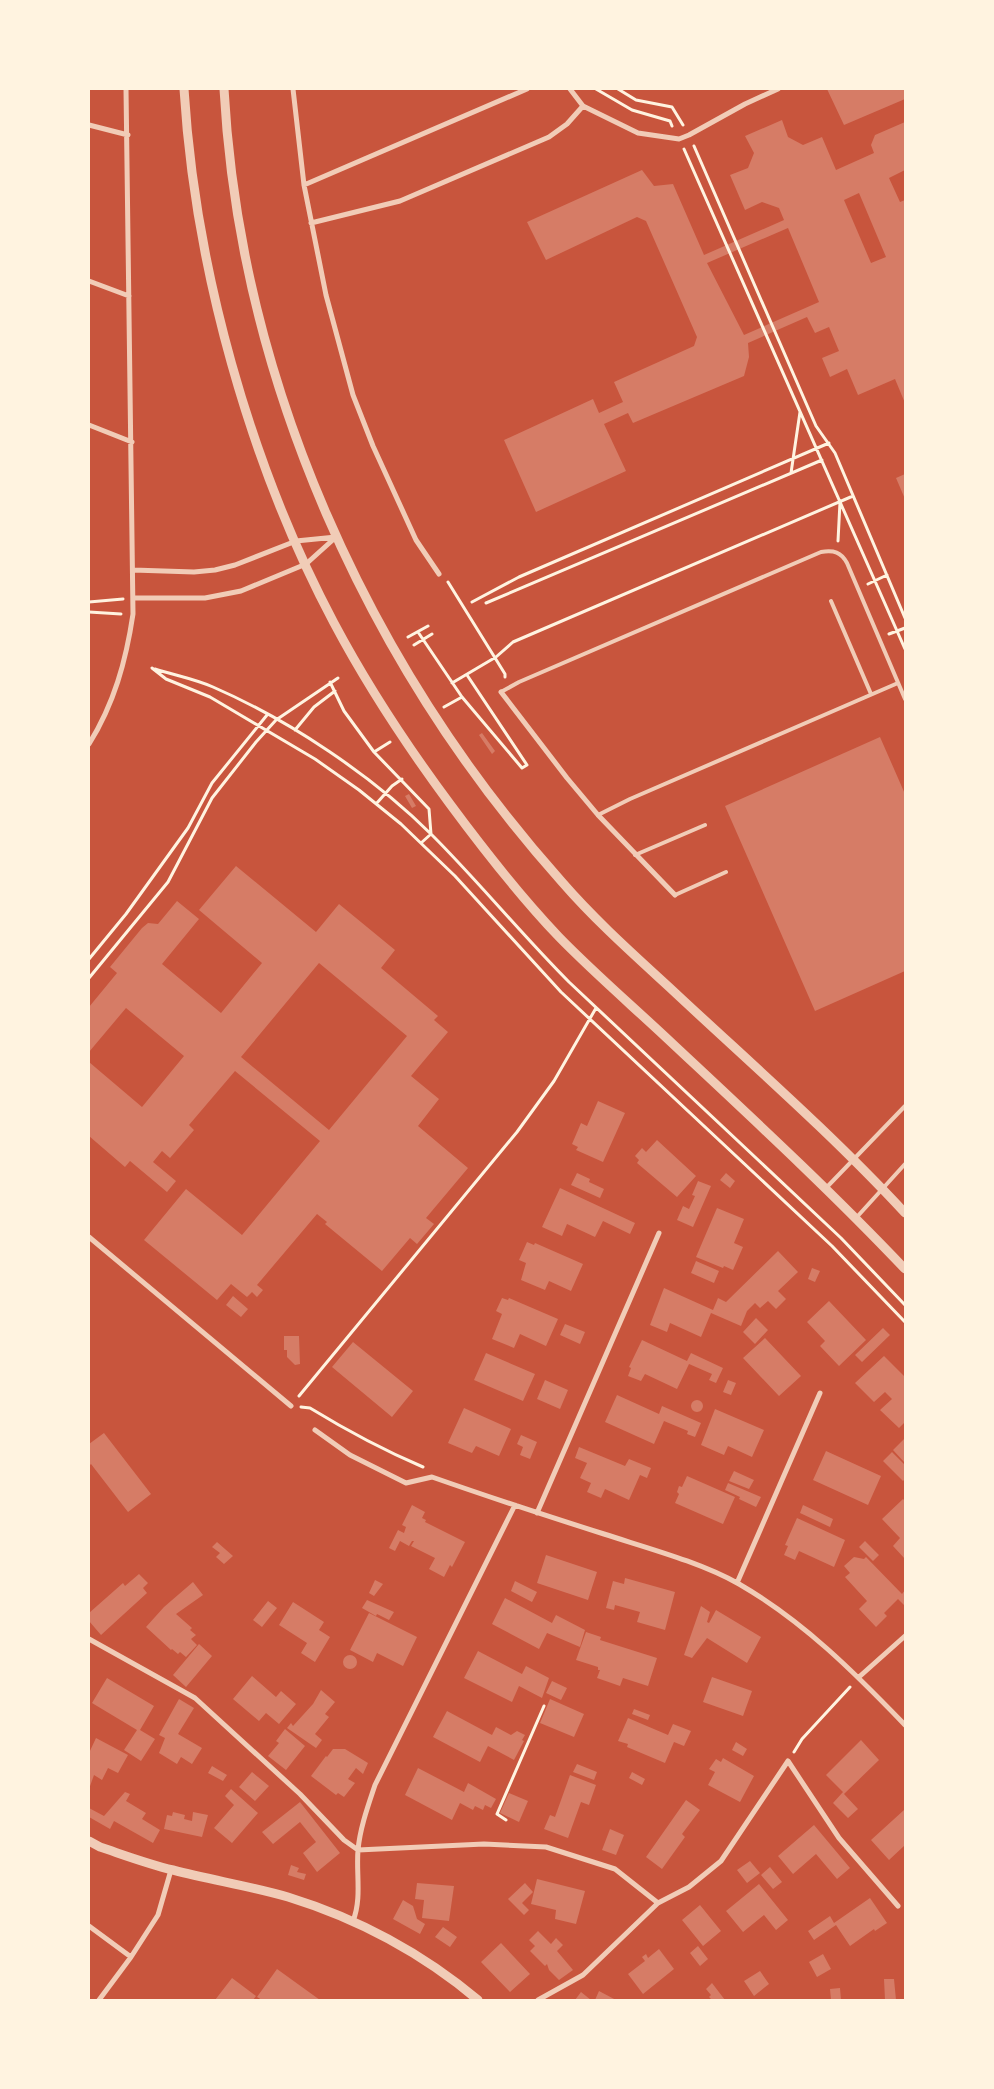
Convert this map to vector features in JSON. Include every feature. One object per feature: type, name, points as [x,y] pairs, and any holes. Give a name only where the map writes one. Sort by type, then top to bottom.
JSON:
[{"type":"street","points":[[89,744],[104,719],[120,679],[133,614],[126,89]]},
{"type":"street","points":[[184,89],[192,177],[204,245],[233,367],[252,426],[272,484],[306,564],[336,627],[401,736],[508,880],[560,937],[826,1188],[905,1269]]},
{"type":"street","points":[[224,89],[228,138],[241,231],[253,290],[288,415],[336,537],[409,677],[480,782],[563,884],[615,936],[853,1159],[905,1213]]},
{"type":"street","points":[[293,89],[304,185],[338,346],[353,395],[399,505],[416,540],[439,574]]},
{"type":"street","points":[[304,185],[527,89]]},
{"type":"street","points":[[570,89],[583,106],[638,133],[679,139],[778,89]]},
{"type":"street","points":[[311,223],[400,201],[540,141],[567,124],[583,106]]},
{"type":"street","points":[[89,125],[128,135]]},
{"type":"street","points":[[89,281],[129,296]]},
{"type":"street","points":[[89,424],[132,442]]},
{"type":"street","points":[[133,570],[194,572],[215,570],[235,565],[296,541],[336,537]]},
{"type":"street","points":[[133,598],[205,598],[241,591],[306,564],[336,537]]},
{"type":"street","points":[[502,692],[566,778],[598,816],[675,895]]},
{"type":"street","points":[[537,1513],[659,1233]]},
{"type":"street","points":[[89,1237],[290,1406]]},
{"type":"street","points":[[737,1583],[820,1393]]},
{"type":"street","points":[[315,1430],[350,1455],[406,1484],[432,1478],[675,1557],[737,1583],[775,1607],[816,1638],[859,1677],[905,1725]]},
{"type":"street","points":[[353,1921],[358,1909],[358,1850],[365,1813],[375,1786],[515,1505]]},
{"type":"street","points":[[859,1677],[905,1636]]},
{"type":"street","points":[[89,1639],[195,1698],[300,1794],[344,1840],[358,1850],[484,1844],[546,1847],[614,1869],[658,1904]]},
{"type":"street","points":[[538,2000],[583,1975],[658,1904],[689,1887],[721,1861],[788,1761],[839,1838],[898,1906]]},
{"type":"street","points":[[89,1841],[100,1847],[172,1870],[288,1897],[353,1921],[415,1953],[454,1980],[478,2000]]},
{"type":"street","points":[[99,2000],[131,1957],[158,1915],[172,1870]]},
{"type":"street","points":[[89,1926],[131,1957]]},
{"type":"lane","points":[[502,692],[518,682],[821,552],[829,551],[838,552],[843,556],[905,699]]},
{"type":"lane","points":[[831,601],[872,694]]},
{"type":"lane","points":[[598,816],[630,799],[898,683]]},
{"type":"lane","points":[[636,855],[705,825]]},
{"type":"lane","points":[[675,895],[726,872]]},
{"type":"lane","points":[[826,1188],[905,1106]]},
{"type":"lane","points":[[856,1218],[905,1164]]},
{"type":"path","points":[[596,89],[632,110],[670,121],[905,649]]},
{"type":"path","points":[[618,89],[636,100],[672,107],[689,135],[816,426],[830,443],[905,618]]},
{"type":"path","points":[[791,474],[800,412]]},
{"type":"path","points":[[472,602],[519,577],[830,443]]},
{"type":"path","points":[[486,603],[822,460]]},
{"type":"path","points":[[452,683],[496,657],[513,642],[853,496]]},
{"type":"path","points":[[838,552],[840,502]]},
{"type":"path","points":[[439,574],[448,582],[496,657],[505,674],[502,692]]},
{"type":"path","points":[[89,602],[133,598]]},
{"type":"path","points":[[89,612],[133,614]]},
{"type":"path","points":[[408,637],[428,626]]},
{"type":"path","points":[[418,632],[452,683],[522,768],[527,766],[467,674]]},
{"type":"path","points":[[414,646],[432,634]]},
{"type":"path","points":[[905,1305],[841,1238],[596,1008],[540,953],[430,834],[384,794],[356,771],[295,730],[212,686],[152,668],[166,679],[210,697],[260,725],[314,759],[376,804],[421,842],[455,876],[561,992],[832,1246],[905,1322]]},
{"type":"path","points":[[89,978],[168,882],[212,798],[267,729],[276,720],[338,678]]},
{"type":"path","points":[[330,682],[344,711],[374,752],[429,809],[430,834]]},
{"type":"path","points":[[295,730],[314,707],[335,691]]},
{"type":"path","points":[[89,959],[126,914],[188,828],[212,783],[267,715]]},
{"type":"path","points":[[374,752],[401,736]]},
{"type":"path","points":[[376,804],[384,794],[402,779]]},
{"type":"path","points":[[421,842],[430,834]]},
{"type":"path","points":[[290,1406],[517,1132],[554,1081],[596,1008]]},
{"type":"path","points":[[290,1406],[310,1408],[372,1444],[426,1468],[432,1478]]},
{"type":"path","points":[[788,1761],[802,1739],[859,1677]]},
{"type":"path","points":[[506,1820],[498,1814],[544,1706]]},
{"type":"building","points":[[827,89],[905,89],[905,99],[844,125]]},
{"type":"building","points":[[782,120],[788,137],[803,145],[822,137],[836,170],[874,153],[871,145],[875,135],[905,122],[905,170],[889,178],[900,202],[905,200],[905,403],[895,379],[858,395],[847,369],[830,377],[822,358],[839,351],[829,327],[815,333],[807,317],[748,343],[749,357],[744,376],[633,423],[628,413],[604,424],[626,471],[536,512],[504,440],[593,399],[599,413],[623,402],[614,382],[694,346],[697,337],[646,221],[637,217],[546,260],[527,222],[642,170],[654,186],[673,184],[704,255],[784,220],[779,208],[762,202],[745,210],[730,175],[748,168],[754,153],[745,136]],"holes":[[[859,193],[886,257],[871,263],[844,200]],[[788,228],[819,302],[744,335],[707,263]]]},
{"type":"building","points":[[905,474],[905,499],[896,478]]},
{"type":"building","points":[[482,733],[495,751],[492,754],[479,735]]},
{"type":"building","points":[[880,737],[905,794],[905,971],[815,1011],[725,806]]},
{"type":"building","points":[[409,794],[416,806],[412,808],[405,796]]},
{"type":"building","points":[[236,866],[316,932],[339,904],[395,950],[381,968],[438,1016],[434,1020],[448,1032],[411,1076],[439,1099],[418,1126],[468,1168],[426,1218],[434,1224],[417,1244],[410,1238],[382,1271],[325,1224],[327,1222],[317,1214],[257,1285],[263,1290],[257,1297],[252,1292],[247,1297],[231,1284],[217,1300],[144,1240],[186,1189],[242,1235],[320,1141],[235,1071],[189,1125],[194,1130],[170,1158],[162,1151],[153,1162],[176,1181],[167,1192],[130,1161],[125,1167],[89,1136],[89,1062],[142,1107],[184,1056],[126,1008],[89,1052],[89,1007],[117,973],[110,967],[142,928],[148,923],[158,924],[177,901],[199,919],[162,964],[221,1013],[262,963],[199,910]],"holes":[[[319,963],[407,1036],[329,1130],[241,1057]]]},
{"type":"building","points":[[598,1101],[625,1113],[603,1162],[576,1150],[578,1147],[572,1144],[581,1123],[587,1126]]},
{"type":"building","points":[[657,1140],[696,1176],[677,1197],[637,1163],[639,1160],[635,1156],[642,1148],[646,1152]]},
{"type":"building","points":[[577,1173],[590,1179],[589,1182],[604,1189],[600,1198],[571,1185]]},
{"type":"building","points":[[726,1173],[735,1181],[730,1188],[720,1180]]},
{"type":"building","points":[[698,1181],[711,1186],[693,1227],[677,1220],[683,1206],[689,1209],[695,1196],[692,1195]]},
{"type":"building","points":[[560,1188],[635,1223],[630,1234],[603,1221],[595,1237],[567,1224],[562,1236],[542,1227]]},
{"type":"building","points":[[717,1208],[744,1219],[734,1243],[743,1247],[733,1270],[696,1257]]},
{"type":"building","points":[[527,1242],[534,1245],[535,1243],[583,1264],[571,1291],[549,1281],[545,1290],[521,1280],[526,1263],[519,1260]]},
{"type":"building","points":[[778,1251],[798,1272],[778,1291],[786,1299],[776,1309],[768,1301],[760,1308],[755,1303],[747,1311],[741,1326],[711,1313],[701,1337],[670,1323],[667,1332],[650,1325],[664,1288],[713,1310],[718,1298],[726,1302]]},
{"type":"building","points":[[696,1261],[719,1271],[714,1283],[691,1273]]},
{"type":"building","points":[[812,1268],[820,1271],[815,1282],[808,1279]]},
{"type":"building","points":[[233,1296],[248,1309],[241,1317],[226,1305]]},
{"type":"building","points":[[502,1298],[508,1300],[509,1298],[558,1319],[546,1346],[520,1334],[514,1348],[492,1339],[502,1314],[496,1311]]},
{"type":"building","points":[[829,1301],[866,1340],[839,1366],[820,1346],[825,1341],[807,1322]]},
{"type":"building","points":[[756,1318],[768,1330],[755,1344],[743,1332]]},
{"type":"building","points":[[565,1324],[585,1332],[580,1344],[560,1335]]},
{"type":"building","points":[[883,1328],[890,1335],[862,1362],[855,1355]]},
{"type":"building","points":[[284,1336],[299,1336],[300,1364],[295,1365],[287,1357],[287,1350],[284,1350]]},
{"type":"building","points":[[765,1338],[801,1376],[779,1396],[743,1358]]},
{"type":"building","points":[[642,1340],[687,1361],[691,1353],[723,1368],[716,1383],[709,1380],[712,1374],[689,1364],[677,1389],[645,1374],[641,1381],[628,1376],[631,1368],[629,1367]]},
{"type":"building","points":[[353,1342],[413,1391],[392,1417],[332,1367]]},
{"type":"building","points":[[486,1353],[535,1374],[523,1401],[474,1380]]},
{"type":"building","points":[[884,1356],[905,1377],[905,1422],[899,1428],[880,1410],[892,1399],[885,1392],[874,1402],[855,1383]]},
{"type":"building","points":[[545,1380],[568,1390],[560,1409],[537,1399]]},
{"type":"building","points":[[728,1380],[736,1383],[731,1395],[723,1392]]},
{"type":"building","points":[[617,1395],[659,1414],[662,1406],[701,1423],[695,1437],[687,1434],[688,1431],[664,1421],[654,1444],[605,1422]]},
{"type":"building","points":[[695,1400],[699,1400],[703,1406],[699,1412],[695,1412],[691,1408],[691,1404]]},
{"type":"building","points":[[464,1408],[511,1429],[499,1456],[476,1446],[472,1453],[448,1443]]},
{"type":"building","points":[[715,1409],[764,1430],[752,1457],[728,1446],[724,1455],[701,1445]]},
{"type":"building","points":[[104,1433],[151,1494],[128,1512],[91,1464],[89,1466],[89,1444]]},
{"type":"building","points":[[521,1435],[537,1442],[530,1459],[520,1455],[523,1447],[517,1444]]},
{"type":"building","points":[[905,1438],[905,1463],[893,1450]]},
{"type":"building","points":[[579,1447],[625,1466],[629,1459],[651,1468],[647,1478],[640,1475],[629,1500],[605,1489],[601,1498],[587,1492],[591,1483],[580,1478],[587,1463],[575,1458]]},
{"type":"building","points":[[826,1451],[881,1476],[868,1505],[813,1480]]},
{"type":"building","points":[[892,1452],[905,1465],[905,1479],[903,1481],[883,1461]]},
{"type":"building","points":[[734,1471],[754,1480],[749,1489],[729,1481]]},
{"type":"building","points":[[687,1476],[735,1497],[723,1524],[675,1503],[679,1494],[677,1492],[679,1486],[682,1487]]},
{"type":"building","points":[[728,1483],[761,1497],[756,1507],[725,1490]]},
{"type":"building","points":[[903,1499],[905,1501],[905,1559],[893,1546],[900,1538],[882,1519]]},
{"type":"building","points":[[412,1505],[425,1512],[422,1518],[426,1520],[425,1522],[465,1542],[452,1567],[450,1565],[444,1577],[429,1569],[435,1558],[411,1546],[414,1541],[409,1546],[400,1541],[395,1551],[389,1548],[398,1530],[404,1533],[406,1527],[402,1525]]},
{"type":"building","points":[[803,1505],[833,1519],[830,1527],[800,1513]]},
{"type":"building","points":[[797,1518],[845,1540],[834,1567],[799,1551],[795,1560],[784,1555],[788,1546],[785,1545]]},
{"type":"building","points":[[865,1541],[879,1555],[873,1561],[859,1547]]},
{"type":"building","points":[[217,1542],[233,1556],[224,1564],[216,1557],[220,1553],[212,1547]]},
{"type":"building","points":[[546,1555],[597,1572],[588,1600],[537,1583]]},
{"type":"building","points":[[854,1557],[864,1559],[866,1557],[902,1594],[905,1590],[905,1606],[898,1599],[884,1613],[887,1616],[876,1627],[859,1609],[867,1601],[845,1577],[850,1573],[844,1566]]},
{"type":"building","points":[[139,1574],[148,1583],[143,1588],[147,1593],[101,1635],[89,1621],[89,1613],[123,1583],[125,1586]]},
{"type":"building","points":[[625,1578],[675,1592],[665,1630],[637,1622],[640,1612],[615,1605],[614,1610],[606,1608],[613,1581],[624,1584]]},
{"type":"building","points":[[375,1580],[383,1584],[374,1596],[369,1593]]},
{"type":"building","points":[[515,1581],[537,1592],[532,1602],[511,1591]]},
{"type":"building","points":[[193,1582],[203,1595],[176,1614],[192,1628],[190,1630],[196,1635],[191,1639],[197,1645],[186,1657],[180,1652],[178,1654],[171,1650],[146,1627],[164,1607]]},
{"type":"building","points":[[505,1598],[552,1623],[556,1615],[585,1630],[580,1647],[547,1633],[539,1649],[492,1624]]},
{"type":"building","points":[[367,1600],[394,1612],[389,1620],[377,1614],[376,1616],[362,1608]]},
{"type":"building","points":[[268,1601],[277,1608],[262,1627],[253,1620]]},
{"type":"building","points":[[293,1602],[324,1622],[319,1630],[330,1637],[315,1662],[301,1653],[307,1643],[279,1625]]},
{"type":"building","points":[[701,1606],[710,1612],[707,1622],[709,1623],[716,1610],[761,1637],[747,1663],[707,1638],[692,1658],[684,1655]]},
{"type":"building","points":[[369,1613],[417,1637],[403,1666],[377,1653],[373,1662],[350,1650]]},
{"type":"building","points":[[586,1632],[601,1637],[600,1640],[657,1658],[648,1686],[623,1678],[620,1686],[597,1678],[600,1670],[598,1670],[598,1667],[576,1660]]},
{"type":"building","points":[[199,1644],[212,1656],[186,1687],[173,1675]]},
{"type":"building","points":[[478,1651],[522,1674],[526,1666],[549,1678],[542,1698],[519,1686],[512,1702],[464,1678]]},
{"type":"building","points":[[350,1655],[355,1657],[357,1662],[355,1667],[350,1669],[345,1667],[343,1662],[345,1657]]},
{"type":"building","points":[[252,1676],[276,1697],[281,1691],[296,1704],[279,1724],[266,1713],[259,1721],[233,1699]]},
{"type":"building","points":[[712,1677],[752,1691],[743,1716],[703,1702]]},
{"type":"building","points":[[107,1678],[154,1706],[140,1730],[155,1739],[141,1761],[124,1750],[137,1730],[92,1703]]},
{"type":"building","points":[[552,1681],[567,1688],[561,1700],[546,1693]]},
{"type":"building","points":[[321,1690],[335,1702],[325,1714],[329,1717],[315,1734],[322,1740],[316,1748],[287,1728],[291,1723],[293,1726],[313,1704]]},
{"type":"building","points":[[179,1699],[194,1708],[178,1734],[202,1748],[192,1764],[181,1757],[177,1764],[159,1753],[165,1738],[159,1735]]},
{"type":"building","points":[[550,1699],[584,1714],[574,1737],[540,1723]]},
{"type":"building","points":[[634,1709],[650,1715],[648,1720],[632,1714]]},
{"type":"building","points":[[447,1711],[492,1735],[496,1727],[511,1735],[517,1731],[525,1735],[522,1740],[524,1741],[514,1760],[488,1746],[480,1762],[433,1737]]},
{"type":"building","points":[[628,1718],[668,1735],[673,1724],[691,1731],[684,1746],[674,1742],[665,1763],[627,1747],[628,1744],[618,1741]]},
{"type":"building","points":[[285,1729],[305,1746],[286,1770],[268,1756],[279,1743],[276,1741]]},
{"type":"building","points":[[96,1738],[128,1755],[118,1773],[108,1768],[102,1780],[94,1775],[89,1789],[89,1753]]},
{"type":"building","points":[[861,1740],[879,1760],[844,1794],[858,1809],[848,1818],[833,1803],[843,1792],[826,1775]]},
{"type":"building","points":[[736,1742],[747,1749],[743,1756],[732,1750]]},
{"type":"building","points":[[333,1749],[345,1749],[368,1763],[363,1774],[356,1768],[348,1779],[355,1783],[344,1797],[338,1793],[336,1795],[311,1776]]},
{"type":"building","points":[[723,1758],[754,1776],[740,1802],[708,1785],[715,1772],[709,1769],[716,1759],[721,1762]]},
{"type":"building","points":[[577,1764],[597,1772],[594,1780],[573,1772]]},
{"type":"building","points":[[212,1766],[227,1775],[223,1781],[208,1773]]},
{"type":"building","points":[[418,1768],[464,1792],[468,1783],[496,1799],[491,1808],[485,1805],[483,1810],[475,1806],[473,1810],[460,1803],[452,1820],[405,1795]]},
{"type":"building","points":[[252,1772],[269,1786],[255,1801],[239,1787]]},
{"type":"building","points":[[632,1772],[645,1779],[642,1785],[629,1778]]},
{"type":"building","points":[[570,1775],[596,1785],[589,1805],[581,1802],[568,1838],[544,1829],[550,1815],[555,1817]]},
{"type":"building","points":[[231,1789],[258,1813],[232,1843],[214,1828],[234,1805],[225,1796]]},
{"type":"building","points":[[125,1792],[130,1794],[126,1801],[146,1813],[142,1819],[160,1830],[153,1843],[114,1821],[110,1829],[89,1817],[89,1808],[104,1816]]},
{"type":"building","points":[[509,1793],[528,1801],[519,1822],[500,1813]]},
{"type":"building","points":[[686,1800],[700,1810],[682,1834],[685,1837],[662,1869],[646,1857]]},
{"type":"building","points":[[300,1802],[340,1853],[317,1872],[303,1853],[316,1842],[300,1822],[273,1844],[262,1832]]},
{"type":"building","points":[[904,1810],[905,1848],[904,1846],[889,1860],[871,1840]]},
{"type":"building","points":[[173,1812],[185,1815],[184,1819],[192,1821],[193,1812],[208,1815],[202,1837],[164,1829],[167,1815],[172,1816]]},
{"type":"building","points":[[814,1825],[850,1868],[837,1879],[816,1854],[793,1874],[778,1856]]},
{"type":"building","points":[[610,1829],[624,1835],[616,1855],[602,1850]]},
{"type":"building","points":[[750,1861],[760,1873],[747,1883],[737,1870]]},
{"type":"building","points":[[291,1865],[299,1868],[297,1872],[306,1874],[304,1880],[288,1875]]},
{"type":"building","points":[[770,1867],[782,1882],[773,1889],[761,1875]]},
{"type":"building","points":[[537,1879],[585,1891],[576,1924],[555,1919],[556,1910],[531,1904]]},
{"type":"building","points":[[417,1883],[454,1886],[449,1921],[422,1918],[424,1900],[415,1899]]},
{"type":"building","points":[[525,1883],[533,1892],[522,1903],[529,1910],[524,1915],[508,1899]]},
{"type":"building","points":[[759,1884],[788,1920],[776,1930],[764,1915],[743,1932],[726,1911]]},
{"type":"building","points":[[870,1898],[887,1923],[875,1931],[874,1929],[850,1946],[836,1925],[814,1940],[808,1931],[830,1916],[834,1923]]},
{"type":"building","points":[[403,1900],[413,1906],[417,1919],[425,1924],[420,1934],[393,1919]]},
{"type":"building","points":[[700,1905],[721,1931],[703,1946],[682,1920]]},
{"type":"building","points":[[443,1927],[457,1937],[450,1947],[435,1937]]},
{"type":"building","points":[[538,1931],[551,1944],[556,1938],[563,1945],[557,1951],[573,1970],[559,1980],[549,1970],[547,1964],[545,1966],[530,1951],[535,1946],[529,1940]]},
{"type":"building","points":[[501,1943],[530,1974],[510,1992],[481,1962]]},
{"type":"building","points":[[698,1946],[708,1959],[700,1966],[690,1953]]},
{"type":"building","points":[[659,1949],[674,1969],[643,1994],[628,1974],[645,1961],[642,1957],[646,1954],[648,1958]]},
{"type":"building","points":[[823,1954],[831,1969],[817,1977],[809,1962]]},
{"type":"building","points":[[277,1969],[320,2000],[262,2000],[257,1997]]},
{"type":"building","points":[[760,1971],[769,1984],[754,1996],[744,1981]]},
{"type":"building","points":[[232,1978],[256,1996],[253,2000],[215,2000]]},
{"type":"building","points":[[884,1979],[894,1979],[896,2000],[885,2000]]},
{"type":"building","points":[[712,1983],[725,2000],[712,2000],[709,1997],[711,1995],[706,1989]]},
{"type":"building","points":[[840,1988],[841,2000],[831,2000],[830,1989]]},
{"type":"building","points":[[599,1991],[616,2000],[595,2000]]},
{"type":"building","points":[[581,1992],[591,2000],[575,2000]]}]
